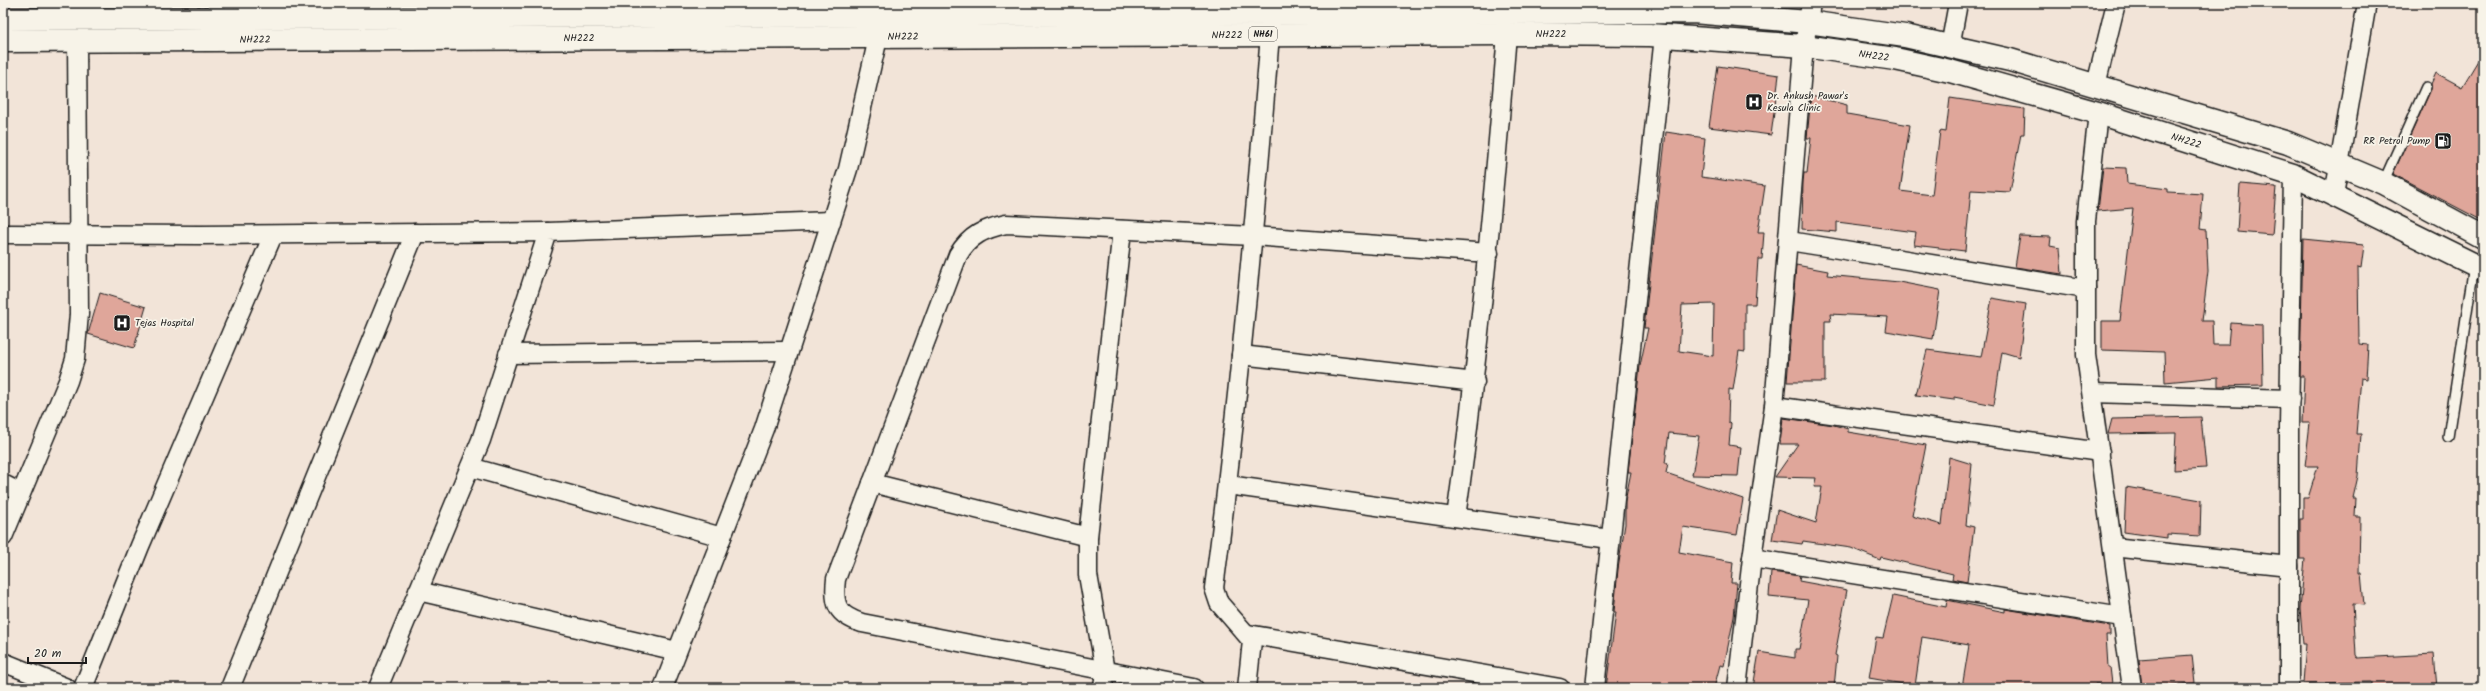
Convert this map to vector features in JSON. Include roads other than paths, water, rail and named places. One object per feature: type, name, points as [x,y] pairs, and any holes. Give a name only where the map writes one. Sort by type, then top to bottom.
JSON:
[{"type":"highway","name":"NH222","points":[[3,19],[340,10],[1161,8],[1271,23],[1338,8],[1693,12],[1716,9],[1809,13],[2010,60],[2288,143],[2339,163],[2383,183],[2483,237]]},
{"type":"highway","name":"NH222","points":[[3,41],[878,38],[1271,23],[1507,34],[1664,36],[1804,46],[1895,59],[1944,70],[2098,113],[2293,175],[2479,267]]},
{"type":"street","points":[[1950,47],[1958,3]]},
{"type":"street","points":[[2096,85],[2116,3]]},
{"type":"street","points":[[2334,194],[2367,3]]},
{"type":"street","points":[[337,40],[340,10]]},
{"type":"street","points":[[1737,688],[1752,558],[1774,406],[1789,241],[1804,46],[1809,13]]},
{"type":"street","points":[[1248,688],[1252,641],[1248,634],[1219,603],[1214,588],[1228,485],[1253,236],[1271,23]]},
{"type":"street","points":[[1456,517],[1476,382],[1489,253],[1507,34]]},
{"type":"street","points":[[1595,688],[1664,36]]},
{"type":"street","points":[[663,688],[764,428],[848,169],[878,38]]},
{"type":"street","points":[[3,537],[68,381],[75,359],[79,314],[77,40]]},
{"type":"street","points":[[2098,113],[2086,221],[2086,355],[2132,688]]},
{"type":"street","points":[[2289,688],[2290,399],[2293,175]]},
{"type":"street","points":[[3,234],[273,235],[548,232],[831,221]]},
{"type":"street","points":[[1194,688],[1104,679],[862,624],[848,618],[838,609],[834,594],[836,579],[958,255],[965,242],[976,233],[1006,224],[1253,236],[1489,253]]},
{"type":"street","points":[[1104,679],[1090,594],[1088,538],[1122,230]]},
{"type":"street","points":[[378,688],[481,440],[548,232]]},
{"type":"street","points":[[230,688],[415,233]]},
{"type":"street","points":[[84,688],[140,546],[273,235]]},
{"type":"street","points":[[1789,241],[2086,289]]},
{"type":"street","points":[[508,354],[789,352]]},
{"type":"street","points":[[1241,355],[1476,382]]},
{"type":"street","points":[[2092,393],[2290,399]]},
{"type":"street","points":[[1774,406],[2100,452]]},
{"type":"street","points":[[470,467],[722,537]]},
{"type":"street","points":[[872,483],[1088,538]]},
{"type":"street","points":[[3,484],[21,493]]},
{"type":"street","points":[[1228,485],[1610,539]]},
{"type":"street","points":[[2113,547],[2289,566]]},
{"type":"street","points":[[1752,558],[2122,617]]},
{"type":"street","points":[[418,591],[677,651]]},
{"type":"street","points":[[1248,634],[1560,688]]},
{"type":"street","points":[[3,662],[67,688]]},
{"type":"lane","points":[[2383,183],[2426,87]]},
{"type":"lane","points":[[2448,437],[2479,267]]},
{"type":"place","name":"Dr. Ankush Pawar's Kesula Clinic","points":[[1754,102]]},
{"type":"place","name":"RR Petrol Pump","points":[[2443,141]]},
{"type":"place","name":"Tejas Hospital","points":[[122,323]]}]
